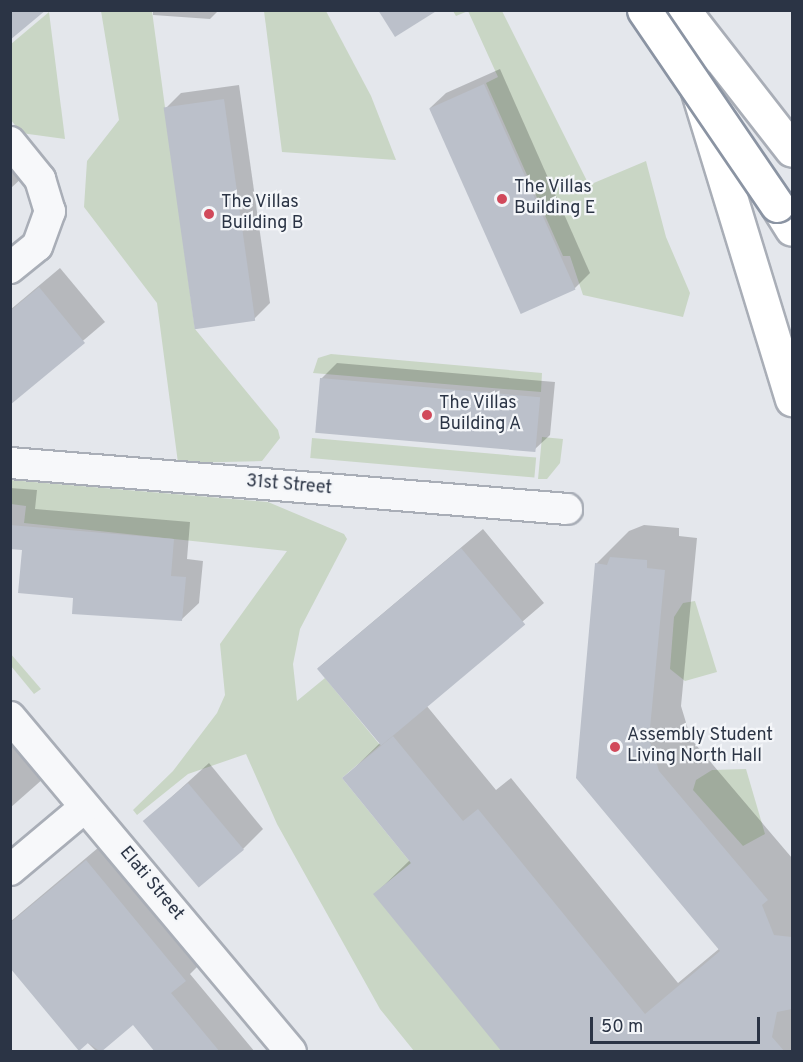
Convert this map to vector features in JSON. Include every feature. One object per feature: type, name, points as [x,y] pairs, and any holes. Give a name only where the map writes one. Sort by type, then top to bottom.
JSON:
[{"type":"highway","points":[[644,10],[785,217]]},
{"type":"highway","points":[[673,10],[763,294],[792,399]]},
{"type":"highway","points":[[683,10],[792,150]]},
{"type":"highway","points":[[763,294],[792,362]]},
{"type":"street","points":[[10,142],[40,179],[50,211],[37,246],[10,268]]},
{"type":"street","name":"31st Street","points":[[10,463],[567,509]]},
{"type":"street","name":"Elati Street","points":[[10,717],[291,1052]]},
{"type":"street","points":[[10,870],[86,807]]},
{"type":"green space","points":[[101,11],[152,11],[195,329],[278,430],[280,438],[262,461],[178,463],[157,303],[84,207],[87,161],[119,120]]},
{"type":"green space","points":[[264,11],[326,11],[371,96],[396,160],[282,152]]},
{"type":"green space","points":[[453,11],[468,11],[456,16]]},
{"type":"green space","points":[[468,11],[502,11],[589,185],[646,161],[666,237],[690,293],[683,317],[583,295],[570,256],[563,256],[486,83],[498,77]]},
{"type":"green space","points":[[49,12],[65,139],[21,133],[11,120],[11,44]]},
{"type":"green space","points":[[331,354],[542,373],[541,392],[313,373],[318,358]]},
{"type":"green space","points":[[542,437],[563,439],[560,463],[547,479],[538,479]]},
{"type":"green space","points":[[312,438],[536,458],[534,478],[310,458]]},
{"type":"green space","points":[[10,480],[268,502],[344,534],[347,539],[300,629],[293,664],[297,701],[325,678],[380,745],[342,778],[411,863],[502,1051],[414,1051],[380,1009],[277,824],[246,754],[188,774],[137,815],[133,810],[173,771],[217,713],[225,695],[220,644],[287,551],[24,523],[26,506],[11,504]]},
{"type":"green space","points":[[695,601],[717,672],[685,681],[670,669],[674,617],[683,603]]},
{"type":"green space","points":[[10,653],[41,689],[34,694],[11,666]]},
{"type":"green space","points":[[746,769],[765,834],[743,846],[693,790],[696,780],[712,770]]},
{"type":"building","points":[[10,10],[46,10],[10,40]]},
{"type":"building","points":[[378,10],[438,10],[395,37]]},
{"type":"building","name":"The Villas Building E","points":[[484,84],[576,290],[521,314],[429,108]]},
{"type":"building","name":"The Villas Building B","points":[[224,99],[255,321],[195,329],[164,107]]},
{"type":"building","points":[[39,287],[85,343],[10,405],[10,311]]},
{"type":"building","name":"The Villas Building A","points":[[320,378],[540,397],[535,452],[315,433]]},
{"type":"building","points":[[10,525],[174,539],[171,576],[186,577],[182,621],[72,614],[73,598],[18,593],[22,550],[10,549]]},
{"type":"building","points":[[461,548],[525,625],[381,745],[317,669]]},
{"type":"building","points":[[610,557],[647,560],[647,568],[665,570],[649,739],[659,771],[768,900],[762,905],[774,935],[792,937],[792,1009],[777,1012],[772,1037],[785,1052],[502,1052],[373,894],[411,863],[342,778],[393,736],[463,821],[478,809],[645,1014],[720,951],[576,778],[595,563],[607,565]]},
{"type":"building","points":[[188,783],[244,850],[199,888],[143,821]]},
{"type":"building","points":[[86,860],[186,981],[171,993],[220,1052],[155,1052],[133,1025],[101,1052],[88,1043],[79,1051],[10,968],[10,923]]},
{"type":"place","name":"The Villas Building E","points":[[502,199]]},
{"type":"place","name":"The Villas Building B","points":[[209,214]]},
{"type":"place","name":"The Villas Building A","points":[[427,415]]},
{"type":"place","name":"Assembly Student Living North Hall","points":[[615,747]]}]
